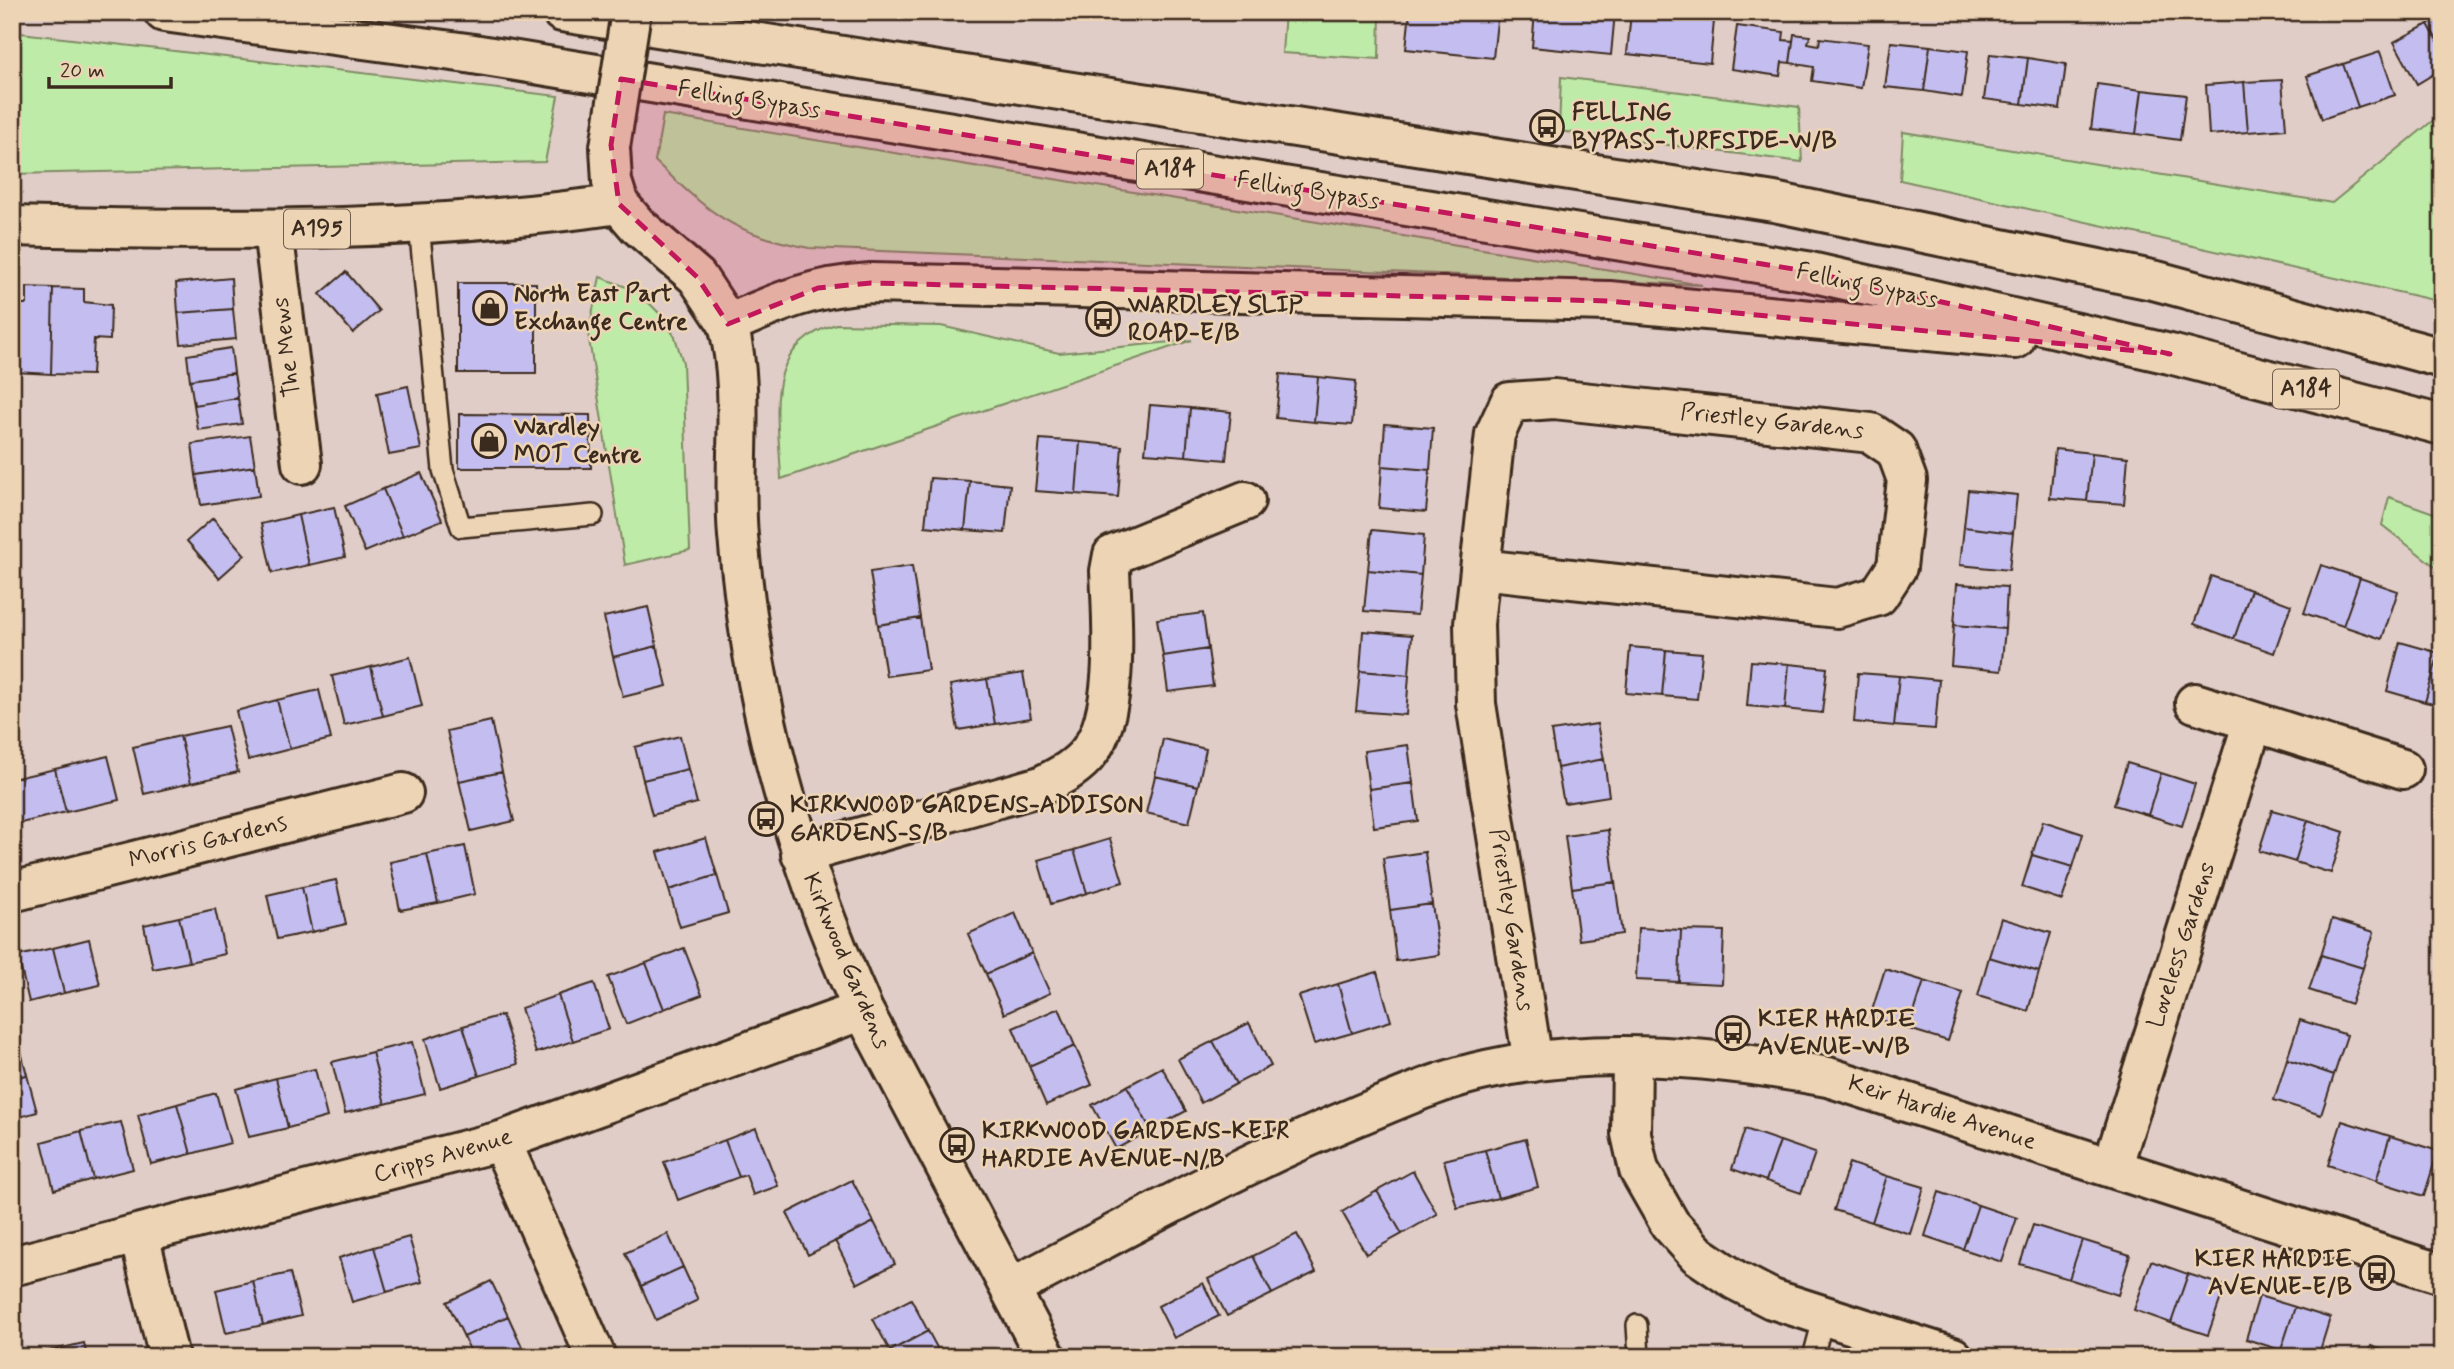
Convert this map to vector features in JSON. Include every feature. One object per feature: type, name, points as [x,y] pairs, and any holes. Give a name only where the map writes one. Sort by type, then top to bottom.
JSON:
[{"type":"main road","name":"Felling Bypass","points":[[164,12],[467,53],[1806,271],[2170,354],[2442,425]]},
{"type":"main road","name":"A184","points":[[562,12],[1774,202],[2157,281],[2442,358]]},
{"type":"main road","points":[[631,12],[610,147],[612,183],[619,204],[696,277],[728,324],[805,292],[871,283],[1609,300],[2170,354]]},
{"type":"main road","name":"A195","points":[[12,226],[273,230],[419,225],[502,219],[619,204]]},
{"type":"main road","name":"The Mews","points":[[273,230],[302,464]]},
{"type":"main road","name":"Kirkwood Gardens","points":[[728,324],[736,368],[738,533],[747,625],[773,762],[801,854],[836,951],[863,1010],[1046,1357]]},
{"type":"main road","name":"Priestley Gardens","points":[[1480,569],[1837,608],[1878,596],[1897,567],[1907,480],[1896,450],[1871,433],[1555,399],[1510,402],[1494,434],[1474,624],[1476,704],[1533,1062]]},
{"type":"main road","points":[[801,854],[1041,786],[1067,772],[1089,752],[1104,727],[1109,703],[1110,571],[1113,555],[1245,501]]},
{"type":"main road","points":[[2195,703],[2403,769]]},
{"type":"main road","name":"Loveless Gardens","points":[[2112,1168],[2253,722]]},
{"type":"main road","name":"Morris Gardens","points":[[12,891],[403,793]]},
{"type":"main road","name":"Cripps Avenue","points":[[12,1266],[501,1142],[863,1010]]},
{"type":"main road","name":"Keir Hardie Avenue","points":[[1011,1288],[1248,1165],[1416,1092],[1486,1070],[1533,1062],[1690,1057],[1752,1063],[1828,1077],[2442,1274]]},
{"type":"main road","points":[[1632,1058],[1631,1134],[1639,1170],[1670,1224],[1698,1255],[1735,1280],[1772,1299],[1953,1357]]},
{"type":"main road","points":[[501,1142],[596,1357]]},
{"type":"main road","points":[[139,1235],[169,1357]]},
{"type":"lane","points":[[419,225],[443,470],[461,527],[593,515]]},
{"type":"lane","points":[[1813,1357],[1824,1315]]},
{"type":"lane","points":[[1637,1325],[1639,1357]]},
{"type":"highlighted area","points":[[621,79],[1806,271],[2170,354],[1609,301],[871,283],[818,288],[728,324],[697,277],[619,204],[611,145]]},
{"type":"green space","points":[[1285,12],[1380,12],[1379,59],[1282,53]]},
{"type":"green space","points":[[12,32],[558,96],[545,162],[12,174]]},
{"type":"green space","points":[[1561,77],[1799,107],[1802,162],[1559,131]]},
{"type":"green space","points":[[2442,113],[2442,302],[1900,180],[1903,132],[2332,203]]},
{"type":"green space","points":[[663,115],[1702,285],[809,248],[760,236],[741,228],[708,208],[674,179],[655,161]]},
{"type":"green space","points":[[600,277],[637,291],[660,314],[675,337],[683,363],[690,550],[625,565],[588,333]]},
{"type":"green space","points":[[836,324],[941,326],[1059,353],[1192,340],[781,479],[777,408],[779,386],[785,366],[795,349],[812,335]]},
{"type":"green space","points":[[2389,497],[2442,516],[2442,572],[2382,525]]},
{"type":"building","points":[[1410,12],[1498,12],[1493,58],[1406,49]]},
{"type":"building","points":[[1535,12],[1615,12],[1611,55],[1532,47]]},
{"type":"building","points":[[1631,12],[1714,21],[1710,63],[1627,54]]},
{"type":"building","points":[[2442,16],[2442,49],[2428,24]]},
{"type":"building","points":[[2428,24],[2442,49],[2442,69],[2417,84],[2394,42]]},
{"type":"building","points":[[1737,26],[1784,32],[1783,40],[1793,41],[1790,63],[1782,62],[1780,76],[1731,69]]},
{"type":"building","points":[[1794,34],[1810,36],[1808,43],[1819,45],[1820,38],[1868,44],[1861,88],[1812,81],[1814,67],[1790,63]]},
{"type":"building","points":[[1891,42],[1930,46],[1924,91],[1885,87]]},
{"type":"building","points":[[1930,46],[1968,51],[1962,97],[1924,91]]},
{"type":"building","points":[[2380,52],[2395,95],[2358,107],[2343,64]]},
{"type":"building","points":[[1990,54],[2028,58],[2022,104],[1984,99]]},
{"type":"building","points":[[2028,58],[2066,64],[2060,109],[2022,104]]},
{"type":"building","points":[[2343,64],[2358,107],[2322,119],[2307,76]]},
{"type":"building","points":[[2282,80],[2286,129],[2248,132],[2244,82]]},
{"type":"building","points":[[2244,82],[2248,132],[2209,135],[2206,85]]},
{"type":"building","points":[[2097,84],[2142,90],[2136,134],[2091,129]]},
{"type":"building","points":[[2142,90],[2186,95],[2180,140],[2136,134]]},
{"type":"building","points":[[346,272],[379,311],[353,333],[320,294]]},
{"type":"building","points":[[231,278],[233,309],[178,313],[176,283]]},
{"type":"building","points":[[458,283],[536,283],[536,373],[458,373]]},
{"type":"building","points":[[27,287],[53,288],[51,374],[15,372],[17,304],[27,304]]},
{"type":"building","points":[[53,288],[84,289],[84,302],[111,305],[110,340],[94,339],[92,375],[51,374]]},
{"type":"building","points":[[233,309],[236,339],[181,344],[178,313]]},
{"type":"building","points":[[231,348],[234,373],[190,380],[187,355]]},
{"type":"building","points":[[234,373],[238,398],[194,405],[190,380]]},
{"type":"building","points":[[1280,374],[1318,377],[1314,422],[1276,418]]},
{"type":"building","points":[[1318,377],[1356,381],[1352,425],[1314,422]]},
{"type":"building","points":[[408,386],[421,449],[389,455],[377,393]]},
{"type":"building","points":[[238,398],[242,424],[198,430],[194,405]]},
{"type":"building","points":[[1150,405],[1190,408],[1186,456],[1145,453]]},
{"type":"building","points":[[1190,408],[1231,412],[1226,460],[1186,456]]},
{"type":"building","points":[[459,414],[590,415],[591,468],[459,468]]},
{"type":"building","points":[[1385,424],[1433,428],[1430,470],[1382,466]]},
{"type":"building","points":[[250,436],[255,466],[196,475],[192,444]]},
{"type":"building","points":[[1040,439],[1080,442],[1076,494],[1035,491]]},
{"type":"building","points":[[1080,442],[1122,446],[1118,497],[1076,494]]},
{"type":"building","points":[[2055,449],[2092,453],[2087,501],[2050,498]]},
{"type":"building","points":[[2092,453],[2128,457],[2124,504],[2087,501]]},
{"type":"building","points":[[255,466],[259,496],[201,505],[196,475]]},
{"type":"building","points":[[1382,466],[1430,470],[1426,512],[1379,508]]},
{"type":"building","points":[[421,473],[442,520],[403,536],[383,489]]},
{"type":"building","points":[[930,478],[970,481],[965,530],[925,526]]},
{"type":"building","points":[[970,481],[1010,485],[1005,533],[965,530]]},
{"type":"building","points":[[383,489],[403,536],[365,552],[345,506]]},
{"type":"building","points":[[1968,490],[2017,495],[2013,533],[1964,527]]},
{"type":"building","points":[[334,507],[345,557],[309,565],[298,515]]},
{"type":"building","points":[[298,515],[309,565],[272,573],[261,524]]},
{"type":"building","points":[[213,518],[245,555],[219,578],[187,541]]},
{"type":"building","points":[[1964,527],[2013,533],[2009,570],[1960,565]]},
{"type":"building","points":[[1372,530],[1424,535],[1421,575],[1368,570]]},
{"type":"building","points":[[2321,565],[2360,578],[2343,626],[2304,613]]},
{"type":"building","points":[[912,566],[920,618],[878,625],[870,572]]},
{"type":"building","points":[[1368,570],[1421,575],[1417,615],[1364,611]]},
{"type":"building","points":[[2211,576],[2251,590],[2234,639],[2194,624]]},
{"type":"building","points":[[2360,578],[2398,591],[2382,639],[2343,626]]},
{"type":"building","points":[[1957,584],[2007,587],[2005,629],[1954,625]]},
{"type":"building","points":[[2251,590],[2291,605],[2274,653],[2234,639]]},
{"type":"building","points":[[648,607],[657,646],[613,657],[604,617]]},
{"type":"building","points":[[1203,613],[1208,649],[1163,656],[1157,619]]},
{"type":"building","points":[[920,618],[928,670],[886,676],[878,625]]},
{"type":"building","points":[[1954,625],[2005,629],[2001,671],[1951,666]]},
{"type":"building","points":[[1363,631],[1412,635],[1409,675],[1360,671]]},
{"type":"building","points":[[2400,642],[2439,653],[2425,702],[2387,691]]},
{"type":"building","points":[[657,646],[667,686],[623,697],[613,657]]},
{"type":"building","points":[[1630,647],[1666,650],[1662,696],[1626,693]]},
{"type":"building","points":[[1208,649],[1213,686],[1168,692],[1163,656]]},
{"type":"building","points":[[1666,650],[1702,653],[1697,699],[1662,696]]},
{"type":"building","points":[[2439,653],[2442,654],[2442,706],[2425,702]]},
{"type":"building","points":[[410,657],[422,706],[383,716],[371,667]]},
{"type":"building","points":[[1751,661],[1789,664],[1785,709],[1747,706]]},
{"type":"building","points":[[1789,664],[1827,668],[1822,713],[1785,709]]},
{"type":"building","points":[[371,667],[383,716],[344,725],[332,676]]},
{"type":"building","points":[[1360,671],[1409,675],[1406,715],[1356,711]]},
{"type":"building","points":[[1023,673],[1031,718],[995,724],[987,679]]},
{"type":"building","points":[[1858,673],[1899,676],[1894,726],[1854,722]]},
{"type":"building","points":[[1899,676],[1939,680],[1935,729],[1894,726]]},
{"type":"building","points":[[987,679],[995,724],[958,730],[950,685]]},
{"type":"building","points":[[319,690],[331,739],[290,749],[277,700]]},
{"type":"building","points":[[277,700],[290,749],[248,760],[236,711]]},
{"type":"building","points":[[491,721],[502,772],[459,781],[447,731]]},
{"type":"building","points":[[1597,724],[1604,759],[1557,768],[1551,731]]},
{"type":"building","points":[[227,726],[238,772],[191,783],[180,736]]},
{"type":"building","points":[[180,736],[191,783],[144,794],[133,747]]},
{"type":"building","points":[[680,736],[688,769],[643,780],[635,747]]},
{"type":"building","points":[[1163,739],[1206,749],[1198,786],[1155,776]]},
{"type":"building","points":[[1408,745],[1413,783],[1369,789],[1364,751]]},
{"type":"building","points":[[108,756],[119,800],[66,812],[55,769]]},
{"type":"building","points":[[1604,759],[1609,796],[1564,803],[1557,768]]},
{"type":"building","points":[[2127,763],[2161,773],[2148,815],[2114,805]]},
{"type":"building","points":[[55,769],[66,812],[13,825],[12,779]]},
{"type":"building","points":[[688,769],[697,803],[652,815],[643,780]]},
{"type":"building","points":[[502,772],[514,821],[471,831],[459,781]]},
{"type":"building","points":[[2161,773],[2195,784],[2182,826],[2148,815]]},
{"type":"building","points":[[1155,776],[1198,786],[1189,823],[1146,813]]},
{"type":"building","points":[[1413,783],[1418,821],[1374,827],[1369,789]]},
{"type":"building","points":[[2272,810],[2308,820],[2295,862],[2259,851]]},
{"type":"building","points":[[2308,820],[2344,832],[2331,873],[2295,862]]},
{"type":"building","points":[[2043,821],[2083,834],[2073,867],[2032,855]]},
{"type":"building","points":[[1608,830],[1615,882],[1572,888],[1565,836]]},
{"type":"building","points":[[706,838],[717,875],[669,890],[658,852]]},
{"type":"building","points":[[1110,839],[1123,882],[1087,893],[1074,850]]},
{"type":"building","points":[[465,846],[475,894],[438,903],[427,854]]},
{"type":"building","points":[[1074,850],[1087,893],[1051,904],[1038,860]]},
{"type":"building","points":[[1425,852],[1432,904],[1390,910],[1383,858]]},
{"type":"building","points":[[427,854],[438,903],[400,910],[390,862]]},
{"type":"building","points":[[2032,855],[2073,867],[2062,900],[2022,887]]},
{"type":"building","points":[[717,875],[728,913],[680,927],[669,890]]},
{"type":"building","points":[[336,880],[346,924],[312,932],[302,887]]},
{"type":"building","points":[[1615,882],[1622,934],[1579,940],[1572,888]]},
{"type":"building","points":[[302,887],[312,932],[277,939],[267,895]]},
{"type":"building","points":[[1432,904],[1439,955],[1396,961],[1390,910]]},
{"type":"building","points":[[215,909],[225,954],[189,962],[179,917]]},
{"type":"building","points":[[1015,913],[1032,953],[986,974],[968,934]]},
{"type":"building","points":[[179,917],[189,962],[153,969],[144,925]]},
{"type":"building","points":[[2001,918],[2051,933],[2039,972],[1989,957]]},
{"type":"building","points":[[2332,919],[2374,932],[2363,968],[2321,955]]},
{"type":"building","points":[[1638,928],[1681,930],[1679,982],[1636,980]]},
{"type":"building","points":[[1681,930],[1724,931],[1722,984],[1679,982]]},
{"type":"building","points":[[89,939],[100,985],[64,993],[53,948]]},
{"type":"building","points":[[53,948],[64,993],[29,1002],[18,956]]},
{"type":"building","points":[[684,948],[702,995],[664,1009],[646,963]]},
{"type":"building","points":[[1032,953],[1050,993],[1004,1014],[986,974]]},
{"type":"building","points":[[2321,955],[2363,968],[2351,1004],[2309,990]]},
{"type":"building","points":[[1989,957],[2039,972],[2028,1011],[1978,996]]},
{"type":"building","points":[[646,963],[664,1009],[626,1024],[608,977]]},
{"type":"building","points":[[1885,969],[1924,981],[1909,1029],[1870,1017]]},
{"type":"building","points":[[1377,972],[1391,1021],[1352,1033],[1338,984]]},
{"type":"building","points":[[1924,981],[1963,993],[1948,1041],[1909,1029]]},
{"type":"building","points":[[594,983],[609,1029],[573,1041],[558,995]]},
{"type":"building","points":[[1338,984],[1352,1033],[1314,1044],[1299,996]]},
{"type":"building","points":[[558,995],[573,1041],[536,1053],[521,1008]]},
{"type":"building","points":[[1059,1008],[1075,1046],[1029,1066],[1013,1028]]},
{"type":"building","points":[[502,1015],[518,1064],[479,1076],[463,1026]]},
{"type":"building","points":[[2300,1020],[2347,1035],[2334,1075],[2287,1059]]},
{"type":"building","points":[[1249,1023],[1271,1066],[1236,1084],[1213,1041]]},
{"type":"building","points":[[463,1026],[479,1076],[440,1088],[425,1039]]},
{"type":"building","points":[[17,1036],[27,1075],[12,1078],[12,1037]]},
{"type":"building","points":[[1213,1041],[1236,1084],[1201,1103],[1178,1059]]},
{"type":"building","points":[[412,1042],[425,1094],[385,1104],[372,1052]]},
{"type":"building","points":[[1075,1046],[1092,1085],[1046,1105],[1029,1066]]},
{"type":"building","points":[[372,1052],[385,1104],[345,1113],[332,1062]]},
{"type":"building","points":[[2287,1059],[2334,1075],[2321,1115],[2274,1100]]},
{"type":"building","points":[[1162,1067],[1186,1111],[1151,1130],[1127,1086]]},
{"type":"building","points":[[315,1069],[327,1117],[288,1128],[276,1078]]},
{"type":"building","points":[[27,1075],[37,1112],[12,1119],[12,1078]]},
{"type":"building","points":[[276,1078],[288,1128],[249,1137],[236,1089]]},
{"type":"building","points":[[1127,1086],[1151,1130],[1116,1149],[1092,1105]]},
{"type":"building","points":[[216,1093],[230,1143],[191,1154],[177,1104]]},
{"type":"building","points":[[177,1104],[191,1154],[151,1164],[138,1115]]},
{"type":"building","points":[[2342,1121],[2390,1136],[2376,1181],[2328,1165]]},
{"type":"building","points":[[121,1122],[133,1169],[93,1179],[81,1131]]},
{"type":"building","points":[[756,1128],[778,1186],[753,1195],[746,1175],[739,1177],[725,1140]]},
{"type":"building","points":[[1745,1129],[1780,1141],[1766,1181],[1732,1169]]},
{"type":"building","points":[[81,1131],[93,1179],[54,1190],[42,1142]]},
{"type":"building","points":[[2390,1136],[2438,1151],[2424,1196],[2376,1181]]},
{"type":"building","points":[[1526,1139],[1538,1187],[1498,1198],[1485,1150]]},
{"type":"building","points":[[725,1140],[739,1177],[678,1200],[664,1162]]},
{"type":"building","points":[[1780,1141],[1815,1153],[1801,1193],[1766,1181]]},
{"type":"building","points":[[1485,1150],[1498,1198],[1457,1208],[1444,1160]]},
{"type":"building","points":[[1849,1163],[1887,1176],[1872,1222],[1834,1210]]},
{"type":"building","points":[[1413,1171],[1437,1214],[1402,1234],[1377,1191]]},
{"type":"building","points":[[1887,1176],[1924,1187],[1910,1234],[1872,1222]]},
{"type":"building","points":[[852,1180],[874,1222],[808,1255],[787,1213]]},
{"type":"building","points":[[1377,1191],[1402,1234],[1366,1254],[1342,1212]]},
{"type":"building","points":[[1939,1192],[1978,1205],[1963,1249],[1925,1236]]},
{"type":"building","points":[[1978,1205],[2017,1218],[2002,1262],[1963,1249]]},
{"type":"building","points":[[874,1222],[895,1264],[857,1284],[835,1241]]},
{"type":"building","points":[[2033,1225],[2082,1240],[2069,1279],[2020,1264]]},
{"type":"building","points":[[668,1234],[683,1267],[641,1286],[625,1253]]},
{"type":"building","points":[[1297,1234],[1316,1272],[1272,1294],[1253,1256]]},
{"type":"building","points":[[409,1237],[422,1282],[387,1292],[374,1247]]},
{"type":"building","points":[[2082,1240],[2130,1255],[2118,1295],[2069,1279]]},
{"type":"building","points":[[374,1247],[387,1292],[352,1302],[339,1258]]},
{"type":"building","points":[[1253,1256],[1272,1294],[1227,1316],[1208,1279]]},
{"type":"building","points":[[2151,1261],[2188,1274],[2171,1323],[2134,1310]]},
{"type":"building","points":[[683,1267],[698,1300],[656,1320],[641,1286]]},
{"type":"building","points":[[290,1273],[301,1316],[263,1325],[253,1281]]},
{"type":"building","points":[[2188,1274],[2225,1286],[2208,1335],[2171,1323]]},
{"type":"building","points":[[253,1281],[263,1325],[226,1333],[216,1290]]},
{"type":"building","points":[[491,1281],[508,1316],[464,1337],[447,1302]]},
{"type":"building","points":[[1203,1283],[1219,1316],[1174,1338],[1158,1306]]},
{"type":"building","points":[[2259,1296],[2295,1307],[2281,1350],[2246,1339]]},
{"type":"building","points":[[911,1299],[928,1331],[890,1351],[873,1319]]},
{"type":"building","points":[[2295,1307],[2330,1318],[2318,1357],[2304,1357],[2281,1350]]},
{"type":"building","points":[[508,1316],[524,1351],[510,1357],[473,1357],[464,1337]]},
{"type":"building","points":[[928,1331],[942,1357],[893,1357],[890,1351]]},
{"type":"building","points":[[84,1343],[87,1357],[41,1357],[40,1353]]},
{"type":"building","points":[[2371,1346],[2402,1357],[2368,1357]]},
{"type":"place","name":"FELLING BYPASS-TURFSIDE-W/B","points":[[1547,127]]},
{"type":"place","name":"North East Part Exchange Centre","points":[[490,308]]},
{"type":"place","name":"WARDLEY SLIP ROAD-E/B","points":[[1103,319]]},
{"type":"place","name":"Wardley MOT Centre","points":[[489,441]]},
{"type":"place","name":"KIRKWOOD GARDENS-ADDISON GARDENS-S/B","points":[[766,819]]},
{"type":"place","name":"KIER HARDIE AVENUE-W/B","points":[[1733,1033]]},
{"type":"place","name":"KIRKWOOD GARDENS-KEIR HARDIE AVENUE-N/B","points":[[957,1145]]},
{"type":"place","name":"KIER HARDIE AVENUE-E/B","points":[[2377,1273]]}]
